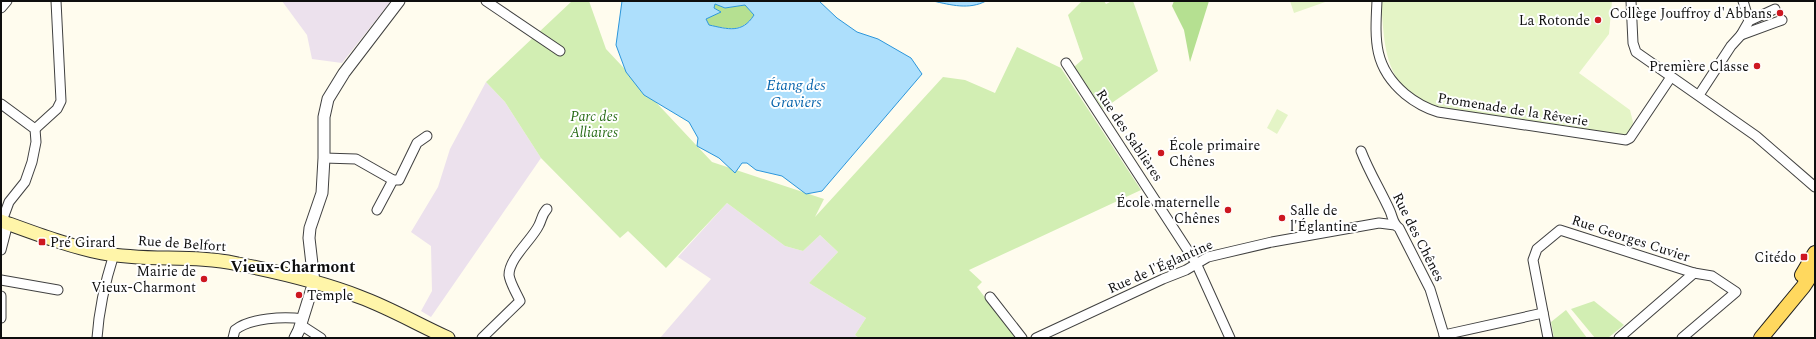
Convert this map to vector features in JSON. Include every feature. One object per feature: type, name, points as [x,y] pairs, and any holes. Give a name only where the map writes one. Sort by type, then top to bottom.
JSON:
[{"type":"main road","name":"Rue de Belfort","points":[[4,222],[58,241],[102,253],[236,263],[314,282],[362,297],[448,338]]},
{"type":"main road","points":[[1793,298],[1800,278],[1815,254]]},
{"type":"main road","points":[[1761,338],[1803,287],[1815,269]]},
{"type":"street","points":[[1,8],[7,1]]},
{"type":"street","points":[[35,129],[57,109],[60,101],[56,1]]},
{"type":"street","points":[[295,338],[302,322],[314,282],[310,228],[322,193],[324,118],[328,99],[344,73],[399,1]]},
{"type":"street","points":[[486,1],[560,51]]},
{"type":"street","name":"Promenade de la Rêverie","points":[[1377,1],[1376,31],[1380,59],[1385,73],[1398,88],[1417,104],[1438,112],[1626,140],[1630,138],[1671,77]]},
{"type":"street","points":[[1631,1],[1633,43],[1636,52],[1756,136],[1814,188]]},
{"type":"street","points":[[1743,1],[1749,21]]},
{"type":"street","points":[[1699,95],[1731,46],[1741,35],[1749,21],[1775,9]]},
{"type":"street","points":[[1741,35],[1782,20]]},
{"type":"street","name":"Rue des Sablières","points":[[1066,63],[1196,263],[1230,338]]},
{"type":"street","points":[[3,109],[35,129]]},
{"type":"street","points":[[1,250],[4,222],[9,202],[24,182],[32,162],[36,142],[35,129]]},
{"type":"street","points":[[324,158],[356,159],[393,180],[399,180],[417,143],[427,136]]},
{"type":"street","name":"Rue des Chênes","points":[[1361,151],[1368,170],[1390,211],[1395,225],[1399,228],[1430,289],[1445,337]]},
{"type":"street","points":[[376,210],[393,180]]},
{"type":"street","points":[[482,338],[520,301],[509,277],[510,269],[518,253],[539,225],[543,214],[547,209]]},
{"type":"street","name":"Rue de l'Églantine","points":[[1036,338],[1216,255],[1272,242],[1378,224],[1395,225]]},
{"type":"street","name":"Rue Georges Cuvier","points":[[1548,338],[1533,260],[1537,249],[1560,230],[1694,273]]},
{"type":"street","points":[[97,338],[99,314],[103,294],[114,254]]},
{"type":"street","points":[[1619,338],[1694,273],[1712,276],[1736,292],[1682,338]]},
{"type":"street","points":[[1,280],[58,290]]},
{"type":"street","points":[[1,296],[1,318]]},
{"type":"street","points":[[990,297],[1022,338]]},
{"type":"street","points":[[1445,337],[1543,312]]},
{"type":"street","points":[[233,338],[235,330],[250,323],[275,318],[290,317],[302,322],[321,338]]},
{"type":"shaded area","points":[[282,1],[391,1],[342,63],[312,59],[307,35]]},
{"type":"shaded area","points":[[486,82],[505,102],[541,158],[431,317],[421,311],[432,291],[431,246],[411,232],[438,187],[450,149]]},
{"type":"shaded area","points":[[727,203],[785,246],[803,251],[820,235],[838,252],[809,283],[866,318],[855,335],[859,338],[660,338],[711,279],[678,257]]},
{"type":"green space","name":"Parc des Alliaires","points":[[572,1],[589,1],[606,49],[712,162],[824,199],[815,217],[943,77],[965,80],[995,93],[1017,47],[1061,68],[1141,190],[969,270],[982,282],[977,287],[1016,338],[859,338],[855,335],[866,318],[809,283],[838,252],[820,235],[803,251],[785,246],[727,203],[666,268],[628,231],[620,238],[541,158],[505,102],[486,82]]},
{"type":"green space","points":[[1082,1],[1104,1],[1106,4],[1112,1],[1133,1],[1158,71],[1103,109],[1074,67],[1083,59],[1068,15]]},
{"type":"green space","points":[[1174,1],[1209,1],[1190,62],[1184,30],[1172,6]]},
{"type":"green space","points":[[1290,1],[1328,1],[1294,13]]},
{"type":"green space","points":[[1381,1],[1612,1],[1609,34],[1579,73],[1630,110],[1633,122],[1632,129],[1625,136],[1438,108],[1420,100],[1407,90],[1397,79],[1391,66],[1384,36]]},
{"type":"green space","points":[[715,4],[725,8],[745,5],[754,15],[745,25],[739,27],[722,28],[709,25],[706,19],[721,12],[714,8]]},
{"type":"green space","points":[[1277,109],[1288,115],[1277,134],[1267,128]]},
{"type":"green space","points":[[1594,301],[1624,325],[1608,338],[1595,338],[1571,309]]},
{"type":"green space","points":[[1566,310],[1587,338],[1554,338],[1551,322]]},
{"type":"water","name":"Étang des Graviers","points":[[622,1],[819,1],[837,18],[857,32],[878,39],[911,58],[922,74],[822,191],[806,194],[782,176],[756,170],[747,163],[742,163],[735,173],[719,158],[697,146],[698,138],[689,122],[644,95],[626,72],[616,45]],"holes":[[[715,4],[725,8],[745,5],[754,15],[745,25],[739,28],[728,29],[709,25],[706,19],[721,12],[714,8]]]},
{"type":"water","points":[[933,1],[986,1],[980,4],[960,6]]},
{"type":"place","name":"Collège Jouffroy d'Abbans","points":[[1780,13]]},
{"type":"place","name":"La Rotonde","points":[[1598,20]]},
{"type":"place","name":"Première Classe","points":[[1757,66]]},
{"type":"place","name":"École primaire Chênes","points":[[1161,153]]},
{"type":"place","name":"École maternelle Chênes","points":[[1228,210]]},
{"type":"place","name":"Salle de l'Églantine","points":[[1282,218]]},
{"type":"place","name":"Pré Girard","points":[[42,242]]},
{"type":"place","name":"Citédo","points":[[1804,257]]},
{"type":"place","name":"Mairie de Vieux-Charmont","points":[[204,279]]},
{"type":"place","name":"Temple","points":[[299,295]]},
{"type":"district","name":"Vieux-Charmont","points":[[293,266]]}]
